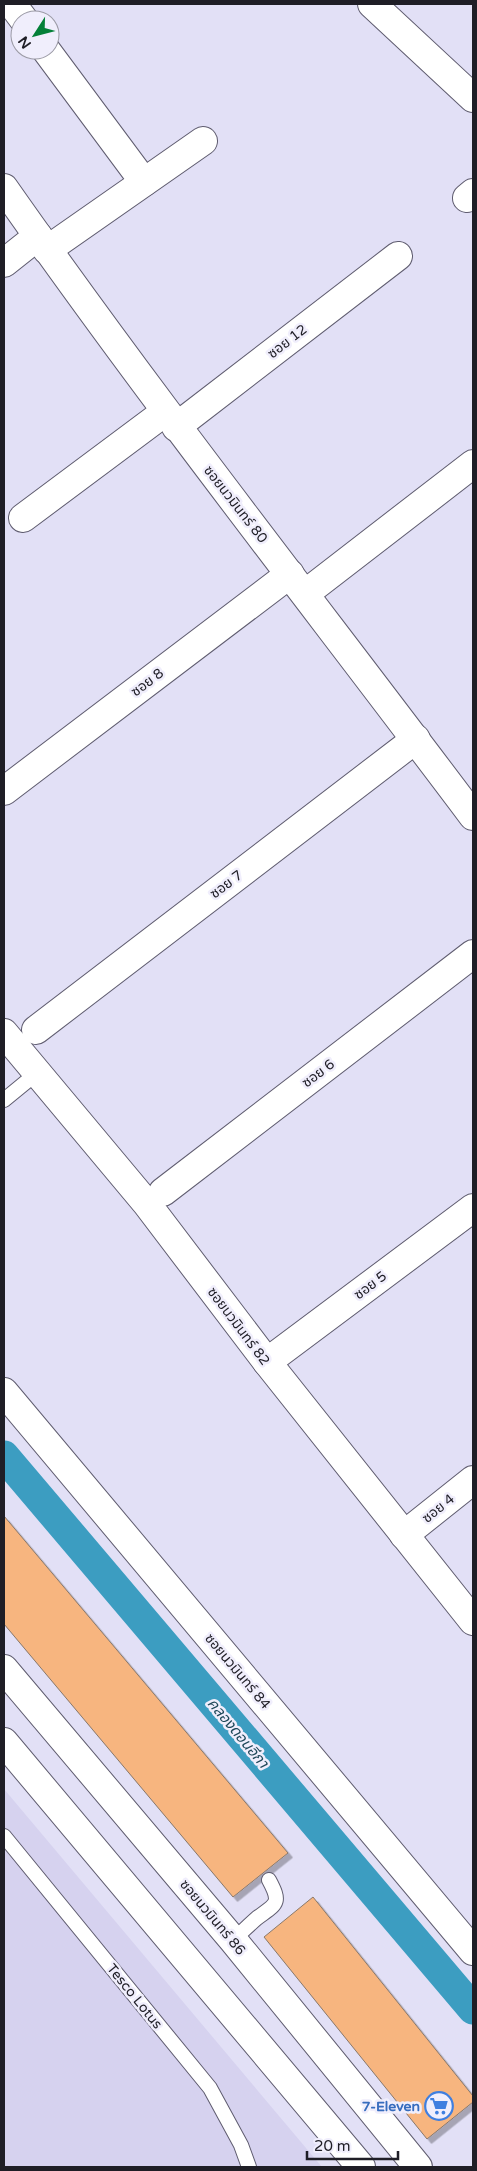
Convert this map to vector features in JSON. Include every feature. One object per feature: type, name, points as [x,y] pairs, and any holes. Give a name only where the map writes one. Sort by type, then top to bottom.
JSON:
[{"type":"street","points":[[372,4],[473,98]]},
{"type":"street","points":[[53,60],[144,182]]},
{"type":"street","points":[[4,263],[42,243],[144,182],[203,141]]},
{"type":"street","name":"ซอยนวมินทร์ 80","points":[[4,188],[171,419],[473,816]]},
{"type":"street","name":"ซอย 12","points":[[23,518],[171,419],[398,256]]},
{"type":"street","name":"ซอย 8","points":[[4,791],[298,584],[473,464]]},
{"type":"street","name":"ซอย 7","points":[[36,1030],[416,739]]},
{"type":"street","name":"ซอย 6","points":[[162,1192],[473,954]]},
{"type":"street","name":"ซอยนวมินทร์ 82","points":[[4,1033],[146,1204],[266,1362],[473,1621]]},
{"type":"street","name":"ซอย 5","points":[[266,1362],[473,1208]]},
{"type":"street","name":"ซอยนวมินทร์ 84","points":[[4,1392],[473,1951]]},
{"type":"street","name":"ซอย 4","points":[[404,1535],[473,1480]]},
{"type":"street","name":"ซอยนวมินทร์ 86","points":[[4,1669],[233,1940],[418,2167]]},
{"type":"street","points":[[4,1742],[360,2167]]},
{"type":"lane","points":[[4,1100],[37,1073]]},
{"type":"lane","name":"Tesco Lotus","points":[[4,1836],[210,2088],[241,2145],[249,2167]]},
{"type":"lane","points":[[233,1940],[257,1918],[272,1908],[276,1901],[276,1894],[269,1880]]},
{"type":"shaded area","points":[[4,1789],[322,2167],[4,2167]]},
{"type":"building","points":[[4,1516],[288,1853],[233,1897],[4,1624]]},
{"type":"building","points":[[313,1897],[473,2096],[473,2102],[427,2139],[264,1937]]},
{"type":"waterway","name":"คลองดอนอีกา","points":[[4,1456],[473,2009]]},
{"type":"place","name":"7-Eleven","points":[[439,2106]]}]
